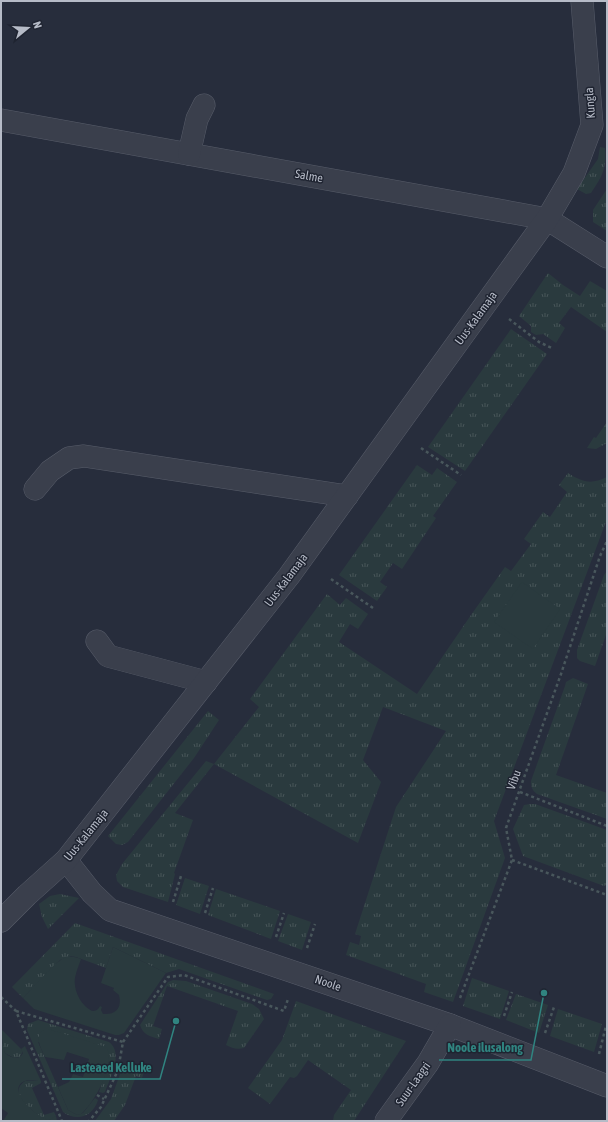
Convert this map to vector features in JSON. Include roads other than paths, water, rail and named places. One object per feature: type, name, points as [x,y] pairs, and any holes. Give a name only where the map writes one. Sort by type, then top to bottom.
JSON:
[{"type":"street","name":"Kungla","points":[[547,219],[574,173],[592,125],[582,1]]},
{"type":"street","points":[[189,154],[198,119],[204,105]]},
{"type":"street","name":"Salme","points":[[1,120],[547,219],[607,257]]},
{"type":"street","name":"Uus-Kalamaja","points":[[1,921],[66,860],[289,576],[547,219]]},
{"type":"street","points":[[35,489],[50,470],[69,458],[84,456],[347,496]]},
{"type":"street","points":[[97,641],[108,656],[206,682]]},
{"type":"street","name":"Noole","points":[[66,860],[92,893],[110,910],[450,1025],[607,1086]]},
{"type":"street","name":"Suur-Laagri","points":[[386,1121],[428,1063],[450,1025]]},
{"type":"place","name":"Noole ilusalong","points":[[544,993]]},
{"type":"place","name":"Lasteaed Kelluke","points":[[176,1021]]}]
